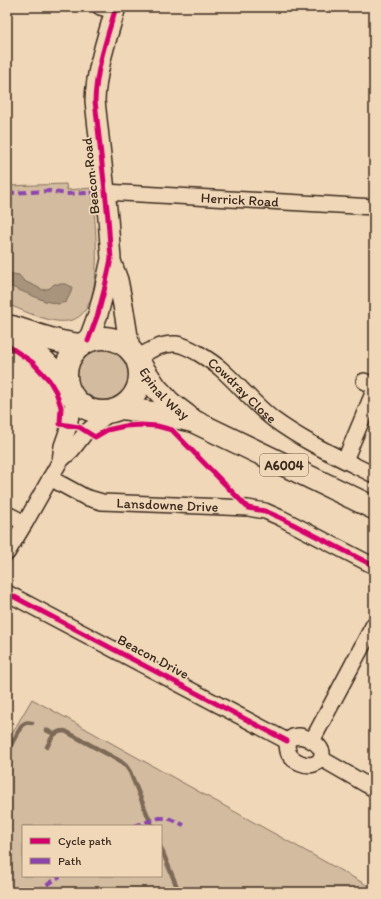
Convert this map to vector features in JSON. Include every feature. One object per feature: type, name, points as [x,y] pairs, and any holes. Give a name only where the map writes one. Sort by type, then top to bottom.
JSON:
[{"type":"main road","points":[[7,326],[70,344],[85,343],[96,339],[110,339],[123,344],[135,357],[141,374],[140,384],[136,394],[130,402],[116,410],[100,413],[81,406],[58,374],[7,326]]},
{"type":"main road","points":[[71,392],[66,377],[67,368],[75,351],[85,343]]},
{"type":"main road","name":"Epinal Way","points":[[135,357],[156,388],[170,403],[193,422]]},
{"type":"main road","name":"Epinal Way","points":[[116,410],[166,415],[193,422],[374,508]]},
{"type":"street","name":"Beacon Road","points":[[111,8],[98,71],[95,101],[111,259],[118,280],[135,357]]},
{"type":"street","name":"Herrick Road","points":[[105,192],[374,207]]},
{"type":"street","name":"Beacon Road","points":[[85,343],[98,314],[111,259]]},
{"type":"street","name":"Cowdray Close","points":[[135,357],[165,344],[176,344],[190,348],[220,368],[258,406],[291,432],[374,475]]},
{"type":"street","points":[[345,460],[371,386]]},
{"type":"street","points":[[60,461],[62,446],[69,426],[71,392]]},
{"type":"street","points":[[7,553],[60,461],[72,450],[86,432],[116,410]]},
{"type":"street","name":"Lansdowne Drive","points":[[50,478],[85,497],[102,502],[248,508],[266,511],[374,566]]},
{"type":"street","points":[[7,514],[25,523]]},
{"type":"street","name":"Beacon Drive","points":[[7,594],[287,741]]},
{"type":"street","points":[[312,741],[374,624]]},
{"type":"street","points":[[304,736],[316,743],[322,752],[322,759],[315,764],[309,765],[301,763],[290,755],[287,748],[287,741],[293,737],[304,736]]},
{"type":"street","points":[[322,759],[374,789]]},
{"type":"shaded area","points":[[66,184],[67,190],[92,188],[96,240],[95,281],[91,299],[83,313],[72,320],[57,321],[30,314],[7,304],[7,186]]},
{"type":"shaded area","points":[[7,273],[19,275],[24,281],[43,290],[50,288],[54,284],[66,284],[72,287],[71,292],[66,302],[58,304],[45,301],[7,285]]},
{"type":"shaded area","points":[[103,347],[114,350],[123,355],[128,364],[131,375],[128,386],[123,395],[114,400],[103,403],[92,400],[83,395],[78,386],[75,375],[78,364],[83,355],[92,350]]},
{"type":"shaded area","points":[[32,699],[374,889],[374,892],[7,892],[7,742]]},
{"type":"waterway","points":[[7,752],[22,725],[27,722],[32,723]]},
{"type":"waterway","points":[[46,730],[54,734]]},
{"type":"waterway","points":[[47,747],[56,733],[65,731],[120,761],[130,772],[152,825]]},
{"type":"waterway","points":[[162,850],[179,892]]},
{"type":"marked path","points":[[7,193],[50,191],[66,194],[105,192]]},
{"type":"marked path","points":[[137,825],[159,818],[168,818],[184,825]]},
{"type":"marked path","points":[[37,892],[59,877]]},
{"type":"cycle path","points":[[88,341],[98,314],[111,259],[95,101],[97,77],[116,7]]},
{"type":"cycle path","points":[[7,345],[32,362],[49,380],[56,392],[61,407],[60,424],[79,427],[95,437],[107,430],[125,426],[157,426],[172,430],[248,508],[265,511],[281,518],[374,566]]},
{"type":"cycle path","points":[[7,593],[287,741]]}]
